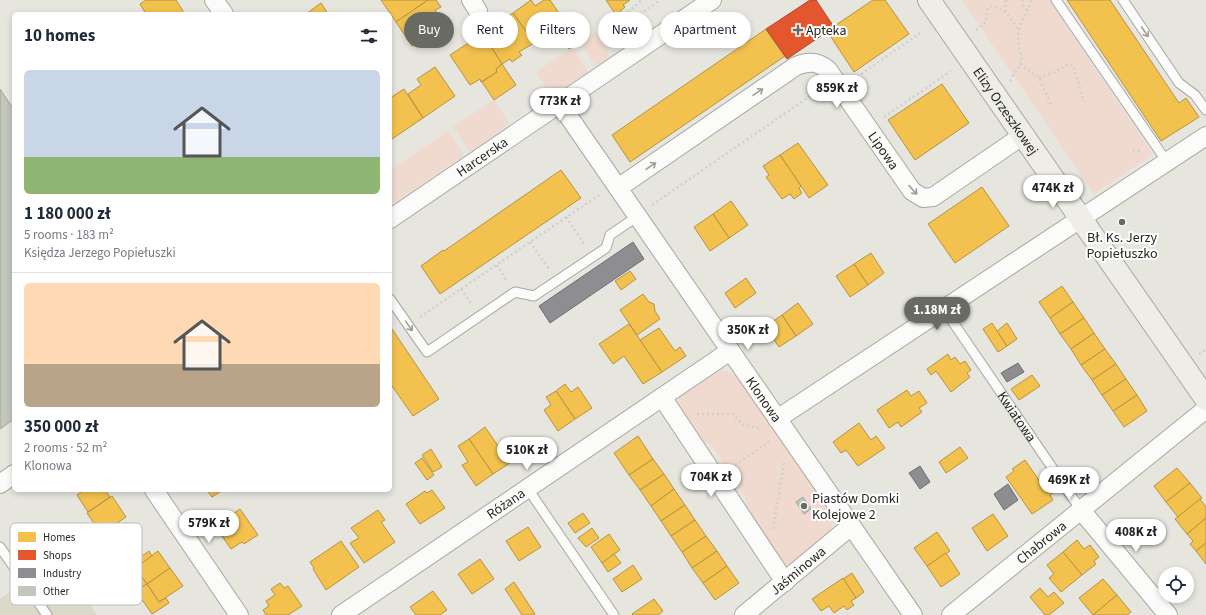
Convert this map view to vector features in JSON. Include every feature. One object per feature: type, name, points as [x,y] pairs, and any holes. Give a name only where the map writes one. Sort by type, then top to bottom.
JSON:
[{"type":"street","points":[[214,0],[223,12]]},
{"type":"street","name":"Harcerska","points":[[392,218],[712,0]]},
{"type":"street","name":"Elizy Orzeszkowej","points":[[929,0],[1206,399]]},
{"type":"street","name":"Lipowa","points":[[612,189],[796,66],[808,62],[824,67],[841,88],[912,191],[923,198],[933,196],[1022,136]]},
{"type":"street","name":"Klonowa","points":[[560,104],[612,189],[642,212],[730,351],[771,424],[851,526],[913,615]]},
{"type":"street","points":[[771,424],[1206,136]]},
{"type":"street","name":"Różana","points":[[342,615],[730,351]]},
{"type":"street","points":[[662,397],[785,582]]},
{"type":"street","name":"Chabrowa","points":[[951,615],[1206,409]]},
{"type":"street","points":[[0,484],[12,475]]},
{"type":"street","points":[[155,492],[239,615]]},
{"type":"street","name":"Kwiatowa","points":[[1081,510],[1168,615]]},
{"type":"street","name":"Jaśminowa","points":[[744,615],[851,526]]},
{"type":"lane","points":[[1056,0],[1167,162]]},
{"type":"lane","points":[[1123,0],[1179,83],[1195,94],[1206,110]]},
{"type":"lane","points":[[392,302],[427,352],[515,292],[534,296],[606,248],[610,235],[642,212]]},
{"type":"lane","name":"Kwiatowa","points":[[944,309],[1081,510]]},
{"type":"lane","points":[[528,489],[614,615]]},
{"type":"lane","points":[[0,547],[10,561]]},
{"type":"lane","points":[[40,605],[47,615]]},
{"type":"path","points":[[628,12],[642,0]]},
{"type":"path","points":[[643,12],[660,0]]},
{"type":"path","points":[[1005,12],[1006,0]]},
{"type":"path","points":[[1022,0],[1022,5],[1028,11]]},
{"type":"path","points":[[1009,83],[1022,61],[1017,43],[1020,26],[1028,11],[1031,0]]},
{"type":"path","points":[[974,32],[986,22],[987,10],[990,6],[1005,12],[1019,32]]},
{"type":"path","points":[[642,212],[813,94],[836,91],[923,31]]},
{"type":"path","points":[[1020,64],[1039,78],[1052,107]]},
{"type":"path","points":[[1039,78],[1055,72],[1069,64],[1073,65],[1084,102]]},
{"type":"path","points":[[868,128],[951,71]]},
{"type":"path","points":[[408,325],[566,217],[612,189]]},
{"type":"path","points":[[566,217],[592,257]]},
{"type":"path","points":[[530,242],[557,281]]},
{"type":"path","points":[[675,417],[680,414],[733,414],[743,425],[771,424]]},
{"type":"path","points":[[716,479],[772,440],[768,434]]},
{"type":"path","points":[[765,552],[770,549],[786,456]]},
{"type":"shaded area","points":[[962,0],[1049,0],[1153,154],[1094,194]]},
{"type":"shaded area","points":[[596,32],[598,35],[598,48],[607,48],[609,58],[596,66],[584,48],[590,48],[590,36]]},
{"type":"shaded area","points":[[572,48],[588,72],[551,96],[536,72]]},
{"type":"shaded area","points":[[494,100],[509,123],[470,152],[453,127]]},
{"type":"shaded area","points":[[448,131],[464,155],[392,204],[392,169]]},
{"type":"shaded area","points":[[722,370],[728,371],[736,376],[834,518],[830,532],[788,566],[784,567],[746,512],[746,498],[711,444],[698,439],[677,406],[679,397],[715,372]]},
{"type":"shaded area","points":[[10,592],[10,605],[90,605],[97,615],[0,615],[0,599]]},
{"type":"building: Homes","points":[[146,0],[176,0],[183,11],[145,12],[140,4]]},
{"type":"building: Homes","points":[[381,0],[428,0],[411,12],[404,12],[404,16],[396,22],[392,16],[392,12],[389,12]]},
{"type":"building: Homes","points":[[428,0],[436,0],[441,7],[435,10],[436,12],[411,12]]},
{"type":"building: Homes","points":[[531,0],[535,6],[544,0],[550,0],[558,12],[526,12],[526,32],[518,20],[518,12],[514,12]]},
{"type":"building: Homes","points":[[606,0],[630,0],[623,5],[625,7],[619,12],[614,12]]},
{"type":"building: Homes","points":[[873,0],[885,0],[909,34],[854,72],[827,31]]},
{"type":"building: Homes","points":[[1067,0],[1110,0],[1179,103],[1186,98],[1199,117],[1161,141]]},
{"type":"building: Homes","points":[[321,3],[327,12],[309,12]]},
{"type":"building: Homes","points":[[404,16],[404,34],[396,22]]},
{"type":"building: Homes","points":[[518,20],[526,32],[526,48],[519,52],[522,55],[512,62],[510,59],[502,64],[492,48],[518,48]]},
{"type":"building: Homes","points":[[766,29],[785,56],[630,162],[612,135],[738,48],[751,48],[751,39]]},
{"type":"building: Homes","points":[[462,47],[492,48],[502,64],[496,69],[497,72],[481,82],[480,79],[470,85],[450,55]]},
{"type":"building: Homes","points":[[502,64],[516,85],[494,100],[482,82],[497,72],[496,69]]},
{"type":"building: Homes","points":[[435,67],[455,96],[423,118],[408,94],[421,85],[417,79]]},
{"type":"building: Homes","points":[[942,84],[969,123],[915,160],[888,120]]},
{"type":"building: Homes","points":[[404,89],[423,118],[392,139],[392,97]]},
{"type":"building: Homes","points":[[798,143],[828,185],[809,198],[780,155]]},
{"type":"building: Homes","points":[[780,155],[801,186],[799,188],[802,193],[794,199],[790,194],[782,199],[766,177],[769,175],[763,166]]},
{"type":"building: Homes","points":[[561,170],[581,198],[440,294],[421,266]]},
{"type":"building: Homes","points":[[982,187],[1009,226],[955,263],[928,224]]},
{"type":"building: Homes","points":[[731,201],[748,225],[729,238],[713,214]]},
{"type":"building: Homes","points":[[713,214],[729,238],[710,251],[694,227]]},
{"type":"building: Homes","points":[[871,253],[884,273],[868,285],[854,264]]},
{"type":"building: Homes","points":[[854,264],[868,285],[850,297],[836,276]]},
{"type":"building: Homes","points":[[630,271],[636,279],[621,290],[615,281]]},
{"type":"building: Homes","points":[[746,278],[756,293],[735,308],[725,293]]},
{"type":"building: Homes","points":[[1062,286],[1073,302],[1050,318],[1039,302]]},
{"type":"building: Homes","points":[[643,294],[649,302],[654,304],[655,311],[660,319],[637,335],[620,310]]},
{"type":"building: Homes","points":[[1073,302],[1084,318],[1060,334],[1050,318]]},
{"type":"building: Homes","points":[[798,303],[813,324],[796,336],[782,315]]},
{"type":"building: Homes","points":[[782,315],[796,336],[779,347],[765,327]]},
{"type":"building: Homes","points":[[1084,318],[1094,333],[1071,349],[1060,334]]},
{"type":"building: Homes","points":[[992,323],[1007,346],[998,352],[983,329]]},
{"type":"building: Homes","points":[[1007,323],[1017,339],[1007,346],[997,331]]},
{"type":"building: Homes","points":[[629,324],[662,372],[643,384],[624,356],[613,364],[599,344]]},
{"type":"building: Homes","points":[[659,328],[675,351],[680,347],[686,356],[662,372],[640,340]]},
{"type":"building: Homes","points":[[392,329],[439,399],[413,416],[392,386]]},
{"type":"building: Homes","points":[[1094,333],[1105,349],[1081,365],[1071,349]]},
{"type":"building: Homes","points":[[1105,349],[1116,364],[1092,380],[1081,365]]},
{"type":"building: Homes","points":[[948,354],[951,360],[955,357],[960,364],[965,361],[971,370],[967,373],[970,377],[951,392],[936,371],[931,375],[927,369]]},
{"type":"building: Homes","points":[[1116,364],[1126,379],[1102,395],[1092,380]]},
{"type":"building: Homes","points":[[1032,375],[1040,386],[1019,400],[1011,389]]},
{"type":"building: Homes","points":[[1126,379],[1137,395],[1113,411],[1102,395]]},
{"type":"building: Homes","points":[[565,384],[571,392],[578,387],[592,408],[575,419],[556,391]]},
{"type":"building: Homes","points":[[907,390],[911,396],[919,391],[927,403],[919,408],[922,412],[901,427],[898,422],[889,428],[877,410]]},
{"type":"building: Homes","points":[[556,391],[575,419],[558,431],[544,410],[551,405],[546,397]]},
{"type":"building: Homes","points":[[1137,395],[1147,411],[1124,427],[1113,411]]},
{"type":"building: Homes","points":[[859,423],[871,440],[876,436],[885,448],[858,466],[846,450],[841,453],[833,442]]},
{"type":"building: Homes","points":[[485,427],[510,463],[493,474],[469,439]]},
{"type":"building: Homes","points":[[638,436],[653,459],[629,475],[614,453]]},
{"type":"building: Homes","points":[[469,439],[493,474],[476,486],[462,465],[468,462],[458,446]]},
{"type":"building: Homes","points":[[960,447],[968,458],[946,473],[939,462]]},
{"type":"building: Homes","points":[[431,449],[442,467],[433,472],[422,455]]},
{"type":"building: Homes","points":[[422,458],[434,475],[427,480],[415,463]]},
{"type":"building: Homes","points":[[653,459],[664,474],[640,490],[629,475]]},
{"type":"building: Homes","points":[[1025,460],[1043,486],[1048,483],[1054,492],[1050,495],[1053,500],[1032,514],[1006,477],[1014,471],[1012,469]]},
{"type":"building: Homes","points":[[1177,468],[1190,483],[1166,502],[1154,486]]},
{"type":"building: Homes","points":[[664,474],[674,489],[651,506],[640,490]]},
{"type":"building: Homes","points":[[1190,483],[1202,498],[1178,517],[1166,502]]},
{"type":"building: Homes","points":[[674,489],[685,505],[661,521],[651,506]]},
{"type":"building: Homes","points":[[432,490],[445,508],[420,524],[406,504],[425,491],[427,493]]},
{"type":"building: Homes","points":[[81,492],[106,492],[110,497],[88,512],[77,495]]},
{"type":"building: Homes","points":[[208,492],[220,492],[212,497]]},
{"type":"building: Homes","points":[[112,496],[126,517],[117,523],[94,523],[87,513]]},
{"type":"building: Homes","points":[[1200,499],[1206,507],[1206,518],[1187,534],[1175,519]]},
{"type":"building: Homes","points":[[685,505],[695,520],[671,536],[661,521]]},
{"type":"building: Homes","points":[[240,509],[258,535],[244,544],[242,542],[231,549],[215,526]]},
{"type":"building: Homes","points":[[378,510],[385,520],[381,522],[395,542],[364,563],[350,543],[359,538],[351,528]]},
{"type":"building: Homes","points":[[583,513],[590,523],[575,533],[568,523]]},
{"type":"building: Homes","points":[[993,514],[1008,536],[987,551],[972,528]]},
{"type":"building: Homes","points":[[1206,518],[1206,543],[1196,551],[1190,544],[1193,541],[1187,534]]},
{"type":"building: Homes","points":[[695,520],[706,536],[682,552],[671,536]]},
{"type":"building: Homes","points":[[528,527],[541,547],[519,561],[506,541]]},
{"type":"building: Homes","points":[[592,528],[599,538],[586,547],[578,538]]},
{"type":"building: Homes","points":[[937,532],[950,551],[927,566],[914,548]]},
{"type":"building: Homes","points":[[609,534],[620,550],[602,563],[591,547]]},
{"type":"building: Homes","points":[[706,536],[717,551],[692,568],[682,552]]},
{"type":"building: Homes","points":[[1077,540],[1084,549],[1090,545],[1099,557],[1094,561],[1096,564],[1082,575],[1063,552]]},
{"type":"building: Homes","points":[[341,541],[359,567],[326,590],[310,562]]},
{"type":"building: Homes","points":[[1206,543],[1206,564],[1196,551]]},
{"type":"building: Homes","points":[[149,551],[152,556],[142,564],[142,556]]},
{"type":"building: Homes","points":[[158,551],[170,568],[147,584],[142,577],[142,563]]},
{"type":"building: Homes","points":[[717,551],[727,566],[703,583],[692,568]]},
{"type":"building: Homes","points":[[1063,552],[1082,575],[1061,592],[1049,578],[1054,574],[1047,565]]},
{"type":"building: Homes","points":[[946,553],[960,574],[941,587],[927,566]]},
{"type":"building: Homes","points":[[614,554],[621,563],[608,572],[602,563]]},
{"type":"building: Homes","points":[[480,559],[494,579],[472,594],[458,574]]},
{"type":"building: Homes","points":[[633,565],[642,579],[622,592],[613,579]]},
{"type":"building: Homes","points":[[727,566],[739,583],[715,600],[703,583]]},
{"type":"building: Homes","points":[[170,568],[183,586],[159,602],[147,584]]},
{"type":"building: Homes","points":[[852,573],[864,592],[856,598],[843,579]]},
{"type":"building: Homes","points":[[142,577],[147,584],[142,587]]},
{"type":"building: Homes","points":[[843,578],[856,598],[851,601],[854,605],[847,610],[844,606],[834,613],[829,606],[821,611],[812,599]]},
{"type":"building: Homes","points":[[1103,579],[1117,595],[1093,615],[1079,598]]},
{"type":"building: Homes","points":[[514,582],[535,614],[522,615],[505,589]]},
{"type":"building: Homes","points":[[280,583],[284,588],[288,586],[302,606],[288,615],[266,615],[263,610],[269,606],[266,601],[275,595],[271,589]]},
{"type":"building: Homes","points":[[147,584],[159,602],[166,598],[169,603],[152,614],[142,600],[142,587]]},
{"type":"building: Homes","points":[[1040,588],[1048,597],[1054,592],[1064,603],[1049,615],[1045,615],[1030,597]]},
{"type":"building: Homes","points":[[433,591],[447,610],[440,615],[416,615],[410,607]]},
{"type":"building: Homes","points":[[1117,595],[1131,612],[1127,615],[1093,615]]},
{"type":"building: Homes","points":[[654,599],[663,611],[658,615],[632,614]]},
{"type":"building: Shops","name":"Apteka","points":[[810,0],[816,0],[834,27],[787,59],[766,29]]},
{"type":"building: Industry","points":[[633,242],[644,259],[550,323],[539,306]]},
{"type":"building: Industry","points":[[1018,363],[1024,372],[1007,382],[1001,373]]},
{"type":"building: Industry","points":[[920,466],[930,482],[920,489],[909,473]]},
{"type":"building: Industry","points":[[1008,484],[1018,500],[1004,510],[994,494]]},
{"type":"building: Other","points":[[0,89],[12,107],[12,420],[0,429]]},
{"type":"building: Other","name":"Piastów Domki Kolejowe 2","points":[[803,497],[811,509],[804,514],[796,502]]},
{"type":"place","name":"Apteka","points":[[798,30]]},
{"type":"place","name":"Bł. Ks. Jerzy Popiełuszko","points":[[1122,222]]},
{"type":"place","name":"Piastów Domki Kolejowe 2","points":[[804,506]]}]
